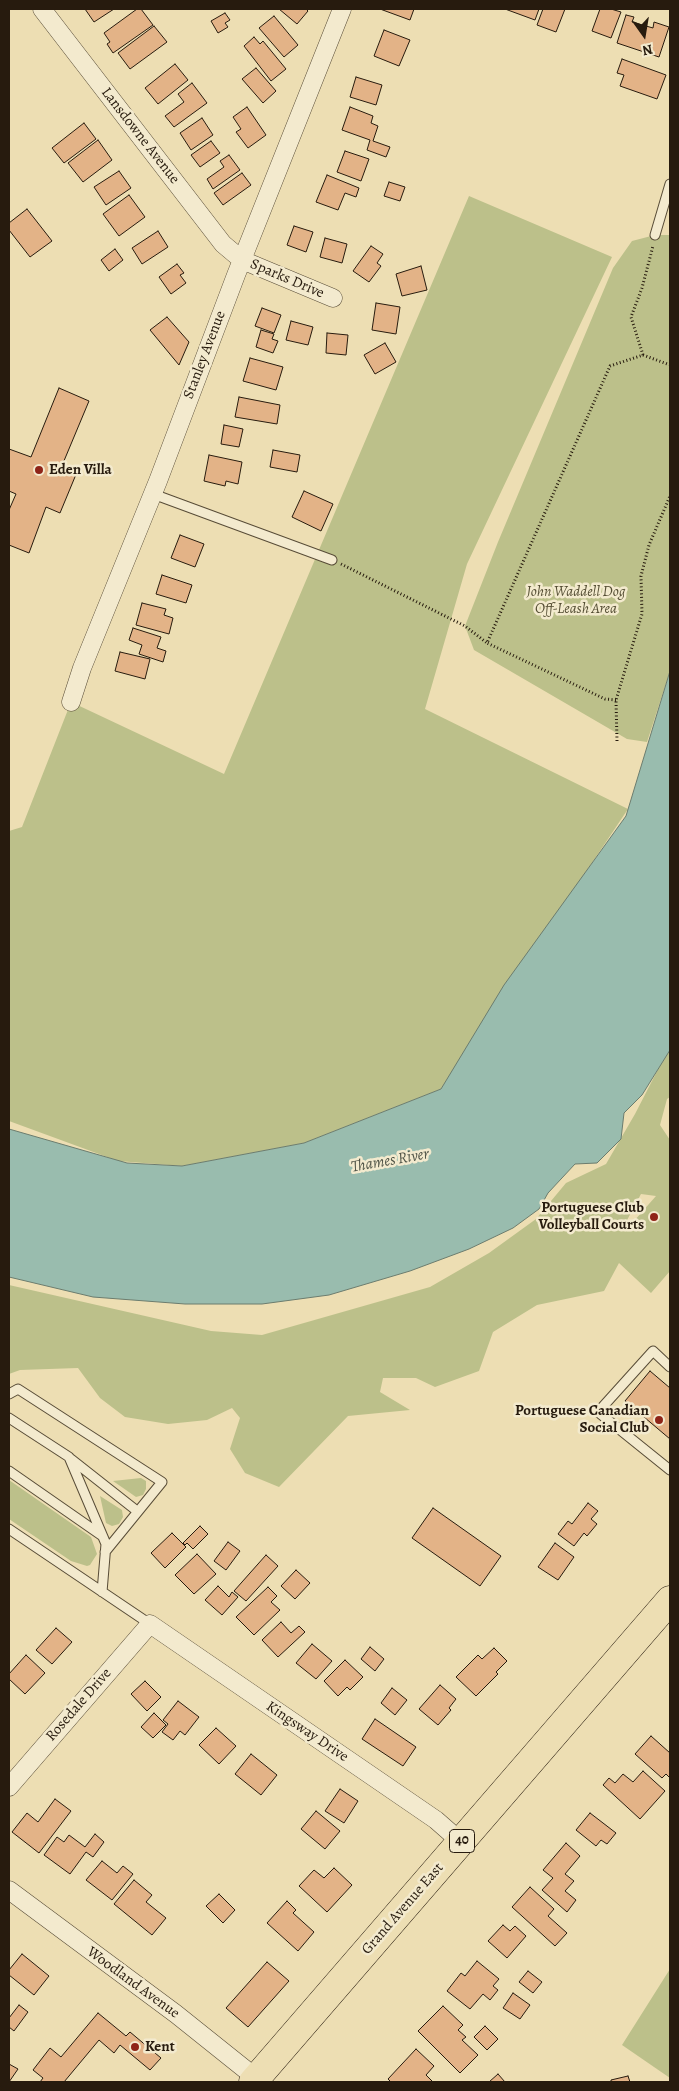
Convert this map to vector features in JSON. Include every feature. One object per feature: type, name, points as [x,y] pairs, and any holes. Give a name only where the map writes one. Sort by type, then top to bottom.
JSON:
[{"type":"main road","name":"Grand Avenue East","points":[[255,2080],[670,1600]]},
{"type":"street","name":"Lansdowne Avenue","points":[[42,9],[223,244],[242,260]]},
{"type":"street","name":"Stanley Avenue","points":[[71,702],[82,668],[153,494],[242,260],[342,9]]},
{"type":"street","name":"Sparks Drive","points":[[242,260],[333,298]]},
{"type":"street","name":"Rosedale Drive","points":[[9,1787],[150,1624]]},
{"type":"street","name":"Kingsway Drive","points":[[150,1624],[436,1820],[460,1842]]},
{"type":"street","name":"Woodland Avenue","points":[[9,1890],[176,2014],[255,2080]]},
{"type":"lane","points":[[655,235],[670,184]]},
{"type":"lane","points":[[153,494],[332,560]]},
{"type":"lane","points":[[670,1367],[653,1351],[598,1412],[670,1470]]},
{"type":"lane","points":[[9,1394],[18,1389],[162,1482],[105,1552]]},
{"type":"lane","points":[[9,1418],[69,1457],[137,1512]]},
{"type":"lane","points":[[69,1457],[106,1544],[102,1592]]},
{"type":"lane","points":[[9,1471],[102,1535]]},
{"type":"lane","points":[[9,1529],[150,1624]]},
{"type":"path","points":[[643,355],[631,317],[651,260],[655,235]]},
{"type":"path","points":[[488,642],[610,366],[643,355],[670,365]]},
{"type":"path","points":[[617,741],[616,700],[642,614],[641,576],[649,545],[670,496]]},
{"type":"path","points":[[332,560],[465,626],[488,642],[606,699],[616,700]]},
{"type":"green space","points":[[469,196],[612,257],[467,564],[425,709],[628,809],[441,1089],[304,1143],[182,1166],[118,1161],[9,1121],[9,831],[22,827],[71,702],[224,774]]},
{"type":"green space","name":"John Waddell Dog Off-Leash Area","points":[[655,235],[670,235],[670,671],[647,742],[627,739],[474,650],[465,626],[498,542],[613,268],[632,241]]},
{"type":"green space","points":[[670,1046],[670,1097],[667,1099],[660,1125],[670,1140],[670,1271],[651,1293],[619,1263],[604,1291],[537,1305],[493,1332],[479,1371],[435,1387],[416,1378],[383,1378],[380,1392],[410,1410],[348,1416],[279,1487],[245,1473],[230,1449],[240,1418],[232,1408],[207,1420],[168,1424],[125,1417],[100,1398],[78,1368],[20,1370],[9,1374],[9,1285],[211,1331],[262,1335],[430,1287],[489,1253],[536,1219],[566,1183],[606,1164],[635,1114]],"holes":[[[641,1194],[656,1196],[626,1230],[626,1222]]]},
{"type":"green space","points":[[141,1478],[146,1481],[146,1489],[143,1495],[136,1497],[113,1481]]},
{"type":"green space","points":[[9,1480],[91,1537],[97,1554],[90,1565],[87,1566],[71,1561],[9,1519]]},
{"type":"green space","points":[[100,1496],[122,1510],[123,1517],[119,1524],[112,1526],[106,1523]]},
{"type":"green space","points":[[670,1969],[670,2078],[622,2045]]},
{"type":"water","name":"Thames River","points":[[670,671],[670,1050],[642,1095],[624,1113],[621,1139],[597,1163],[575,1164],[548,1193],[539,1209],[513,1228],[469,1249],[410,1271],[329,1295],[262,1304],[185,1304],[93,1297],[9,1277],[9,1129],[127,1163],[182,1166],[304,1143],[441,1089],[504,985],[626,816]]},
{"type":"building","points":[[85,9],[114,9],[94,22]]},
{"type":"building","points":[[137,9],[141,9],[153,25],[113,53],[107,44],[110,42],[104,33]]},
{"type":"building","points":[[279,9],[306,9],[308,11],[297,24]]},
{"type":"building","points":[[380,9],[414,9],[410,20]]},
{"type":"building","points":[[505,9],[539,9],[535,20]]},
{"type":"building","points":[[543,9],[565,9],[556,32],[537,25]]},
{"type":"building","points":[[600,9],[611,9],[621,12],[611,38],[592,31]]},
{"type":"building","points":[[225,13],[230,20],[225,23],[228,27],[218,33],[211,21]]},
{"type":"building","points":[[626,15],[634,17],[632,22],[653,28],[654,22],[669,27],[659,57],[617,43]]},
{"type":"building","points":[[274,16],[298,45],[284,57],[259,28]]},
{"type":"building","points":[[154,26],[167,42],[130,69],[118,53]]},
{"type":"building","points":[[384,30],[410,40],[399,66],[374,56]]},
{"type":"building","points":[[254,37],[260,44],[263,41],[286,69],[271,81],[244,46]]},
{"type":"building","points":[[622,59],[666,75],[657,99],[620,86],[624,75],[617,73]]},
{"type":"building","points":[[175,64],[188,80],[158,104],[145,88]]},
{"type":"building","points":[[256,68],[276,91],[263,103],[242,79]]},
{"type":"building","points":[[356,77],[382,85],[376,105],[350,97]]},
{"type":"building","points":[[192,83],[207,103],[174,127],[165,116],[184,102],[178,94]]},
{"type":"building","points":[[247,107],[266,135],[248,148],[236,132],[241,129],[233,117]]},
{"type":"building","points":[[350,107],[373,116],[371,123],[378,126],[373,141],[390,147],[386,157],[367,150],[370,140],[342,130]]},
{"type":"building","points":[[202,118],[213,135],[191,150],[180,133]]},
{"type":"building","points":[[84,123],[96,139],[64,163],[52,148]]},
{"type":"building","points":[[98,140],[112,160],[83,182],[68,163]]},
{"type":"building","points":[[211,141],[220,153],[200,167],[191,155]]},
{"type":"building","points":[[345,151],[369,159],[361,181],[337,172]]},
{"type":"building","points":[[229,155],[240,170],[213,189],[207,179],[224,167],[220,161]]},
{"type":"building","points":[[119,171],[131,188],[106,205],[94,187]]},
{"type":"building","points":[[242,173],[251,185],[223,205],[214,193]]},
{"type":"building","points":[[327,175],[359,188],[356,197],[345,193],[338,210],[316,202]]},
{"type":"building","points":[[389,182],[405,187],[400,201],[384,196]]},
{"type":"building","points":[[129,195],[145,217],[119,236],[103,214]]},
{"type":"building","points":[[27,209],[52,241],[30,257],[9,230],[9,223]]},
{"type":"building","points":[[294,226],[313,232],[306,252],[287,245]]},
{"type":"building","points":[[158,231],[168,247],[142,264],[132,248]]},
{"type":"building","points":[[325,238],[347,244],[342,263],[320,257]]},
{"type":"building","points":[[371,246],[383,254],[377,263],[381,266],[369,282],[353,271]]},
{"type":"building","points":[[115,249],[123,260],[109,271],[101,260]]},
{"type":"building","points":[[177,264],[184,273],[180,275],[186,283],[171,294],[159,277]]},
{"type":"building","points":[[421,266],[427,290],[402,296],[396,274]]},
{"type":"building","points":[[376,303],[400,307],[396,334],[372,330]]},
{"type":"building","points":[[262,308],[281,315],[274,333],[255,326]]},
{"type":"building","points":[[167,317],[189,342],[179,365],[150,330]]},
{"type":"building","points":[[291,321],[313,327],[308,345],[286,340]]},
{"type":"building","points":[[261,330],[274,334],[272,339],[278,341],[273,353],[256,347]]},
{"type":"building","points":[[327,333],[348,335],[346,355],[326,353]]},
{"type":"building","points":[[385,343],[396,362],[375,374],[364,355]]},
{"type":"building","points":[[250,358],[283,367],[276,390],[243,381]]},
{"type":"building","name":"Eden Villa","points":[[59,388],[89,401],[61,468],[77,472],[60,513],[46,507],[29,553],[9,545],[9,510],[16,494],[9,491],[9,449],[31,457]]},
{"type":"building","points":[[239,397],[280,405],[277,424],[235,417]]},
{"type":"building","points":[[224,425],[243,429],[239,447],[221,444]]},
{"type":"building","points":[[273,450],[300,455],[297,472],[270,467]]},
{"type":"building","points":[[209,455],[242,462],[238,484],[226,481],[225,486],[204,481]]},
{"type":"building","points":[[304,491],[333,504],[321,531],[292,517]]},
{"type":"building","points":[[180,535],[204,544],[195,567],[171,558]]},
{"type":"building","points":[[162,575],[192,585],[186,603],[156,594]]},
{"type":"building","points":[[142,603],[166,609],[164,615],[173,618],[169,634],[136,625]]},
{"type":"building","points":[[133,628],[161,637],[157,648],[166,651],[163,662],[139,654],[142,645],[129,640]]},
{"type":"building","points":[[120,652],[150,659],[145,679],[115,671]]},
{"type":"building","name":"Portuguese Canadian Social Club","points":[[650,1371],[670,1388],[670,1439],[625,1401]]},
{"type":"building","points":[[588,1503],[598,1511],[591,1519],[597,1524],[587,1536],[584,1533],[574,1546],[558,1534],[568,1521],[572,1524]]},
{"type":"building","points":[[433,1508],[501,1556],[480,1586],[412,1538]]},
{"type":"building","points":[[200,1526],[208,1534],[193,1549],[187,1543],[185,1545],[183,1543]]},
{"type":"building","points":[[172,1533],[186,1547],[165,1568],[151,1553]]},
{"type":"building","points":[[228,1542],[240,1551],[226,1570],[214,1561]]},
{"type":"building","points":[[555,1543],[574,1557],[558,1580],[538,1567]]},
{"type":"building","points":[[197,1554],[216,1574],[194,1594],[175,1575]]},
{"type":"building","points":[[266,1555],[278,1566],[246,1601],[234,1591]]},
{"type":"building","points":[[296,1570],[310,1583],[295,1599],[281,1586]]},
{"type":"building","points":[[218,1586],[229,1597],[232,1592],[238,1597],[222,1615],[205,1600]]},
{"type":"building","points":[[268,1587],[277,1596],[271,1602],[280,1610],[254,1635],[236,1617]]},
{"type":"building","points":[[281,1622],[291,1633],[299,1626],[305,1632],[278,1657],[262,1640]]},
{"type":"building","points":[[56,1628],[72,1642],[52,1664],[36,1650]]},
{"type":"building","points":[[312,1644],[332,1661],[316,1679],[296,1663]]},
{"type":"building","points":[[370,1647],[384,1659],[375,1671],[361,1659]]},
{"type":"building","points":[[494,1648],[507,1661],[496,1672],[498,1674],[476,1696],[456,1677],[478,1655],[482,1659]]},
{"type":"building","points":[[26,1655],[45,1673],[25,1694],[9,1679],[9,1674]]},
{"type":"building","points":[[345,1660],[363,1677],[350,1690],[347,1687],[338,1696],[324,1681]]},
{"type":"building","points":[[145,1681],[161,1697],[147,1711],[131,1694]]},
{"type":"building","points":[[440,1685],[456,1699],[449,1708],[451,1710],[438,1725],[419,1709]]},
{"type":"building","points":[[392,1688],[407,1700],[395,1715],[381,1703]]},
{"type":"building","points":[[178,1701],[199,1717],[185,1735],[180,1731],[173,1740],[162,1732],[168,1724],[163,1720]]},
{"type":"building","points":[[154,1713],[166,1725],[153,1738],[141,1727]]},
{"type":"building","points":[[375,1719],[416,1747],[403,1766],[362,1739]]},
{"type":"building","points":[[216,1728],[236,1746],[219,1764],[199,1745]]},
{"type":"building","points":[[651,1736],[670,1753],[670,1778],[666,1774],[662,1778],[635,1754]]},
{"type":"building","points":[[251,1754],[277,1775],[261,1795],[235,1774]]},
{"type":"building","points":[[643,1771],[665,1791],[640,1819],[603,1785],[609,1778],[615,1783],[623,1774],[633,1782]]},
{"type":"building","points":[[340,1789],[358,1801],[344,1823],[325,1811]]},
{"type":"building","points":[[55,1799],[71,1811],[39,1853],[12,1832],[27,1813],[38,1822]]},
{"type":"building","points":[[316,1811],[340,1831],[325,1849],[301,1829]]},
{"type":"building","points":[[590,1813],[616,1833],[607,1844],[601,1840],[596,1846],[576,1830]]},
{"type":"building","points":[[95,1834],[104,1842],[93,1857],[86,1852],[70,1874],[44,1855],[57,1837],[64,1842],[69,1835],[85,1847]]},
{"type":"building","points":[[566,1843],[580,1856],[565,1874],[574,1881],[565,1891],[576,1900],[567,1912],[542,1890],[553,1878],[543,1870]]},
{"type":"building","points":[[102,1861],[117,1873],[123,1866],[133,1874],[112,1900],[86,1880]]},
{"type":"building","points":[[334,1868],[352,1885],[327,1912],[299,1886],[314,1870],[324,1878]]},
{"type":"building","points":[[134,1880],[152,1895],[146,1902],[166,1918],[152,1935],[114,1904]]},
{"type":"building","points":[[530,1887],[554,1909],[548,1916],[567,1933],[555,1946],[512,1907]]},
{"type":"building","points":[[219,1894],[235,1910],[223,1923],[206,1906]]},
{"type":"building","points":[[287,1901],[296,1910],[293,1913],[314,1932],[298,1951],[267,1923]]},
{"type":"building","points":[[503,1925],[510,1931],[515,1926],[526,1936],[507,1958],[488,1941]]},
{"type":"building","points":[[22,1954],[49,1976],[34,1995],[9,1975],[9,1970]]},
{"type":"building","points":[[477,1961],[499,1979],[493,1986],[498,1990],[490,2000],[483,1994],[470,2009],[447,1991],[461,1973],[465,1976]]},
{"type":"building","points":[[267,1962],[289,1981],[248,2027],[226,2008]]},
{"type":"building","points":[[528,1971],[542,1982],[533,1993],[519,1982]]},
{"type":"building","points":[[513,1993],[530,2005],[520,2019],[503,2008]]},
{"type":"building","points":[[19,2005],[28,2012],[14,2031],[9,2027],[9,2018]]},
{"type":"building","points":[[443,2006],[463,2025],[458,2030],[466,2037],[462,2040],[478,2055],[460,2073],[418,2031]]},
{"type":"building","name":"Kent","points":[[98,2013],[126,2036],[130,2032],[161,2058],[150,2070],[120,2045],[114,2053],[99,2040],[64,2082],[40,2082],[43,2078],[33,2070],[50,2048],[61,2057]]},
{"type":"building","points":[[485,2026],[498,2039],[487,2050],[474,2037]]},
{"type":"building","points":[[416,2049],[434,2066],[426,2075],[433,2082],[391,2082],[388,2079]]},
{"type":"building","points":[[9,2064],[18,2069],[9,2082]]},
{"type":"building","points":[[498,2074],[505,2082],[489,2082]]},
{"type":"building","points":[[628,2076],[630,2082],[611,2082],[611,2080]]},
{"type":"place","name":"Eden Villa","points":[[39,470]]},
{"type":"place","name":"Portuguese Club Volleyball Courts","points":[[654,1217]]},
{"type":"place","name":"Portuguese Canadian Social Club","points":[[659,1420]]},
{"type":"place","name":"Kent","points":[[135,2047]]}]
